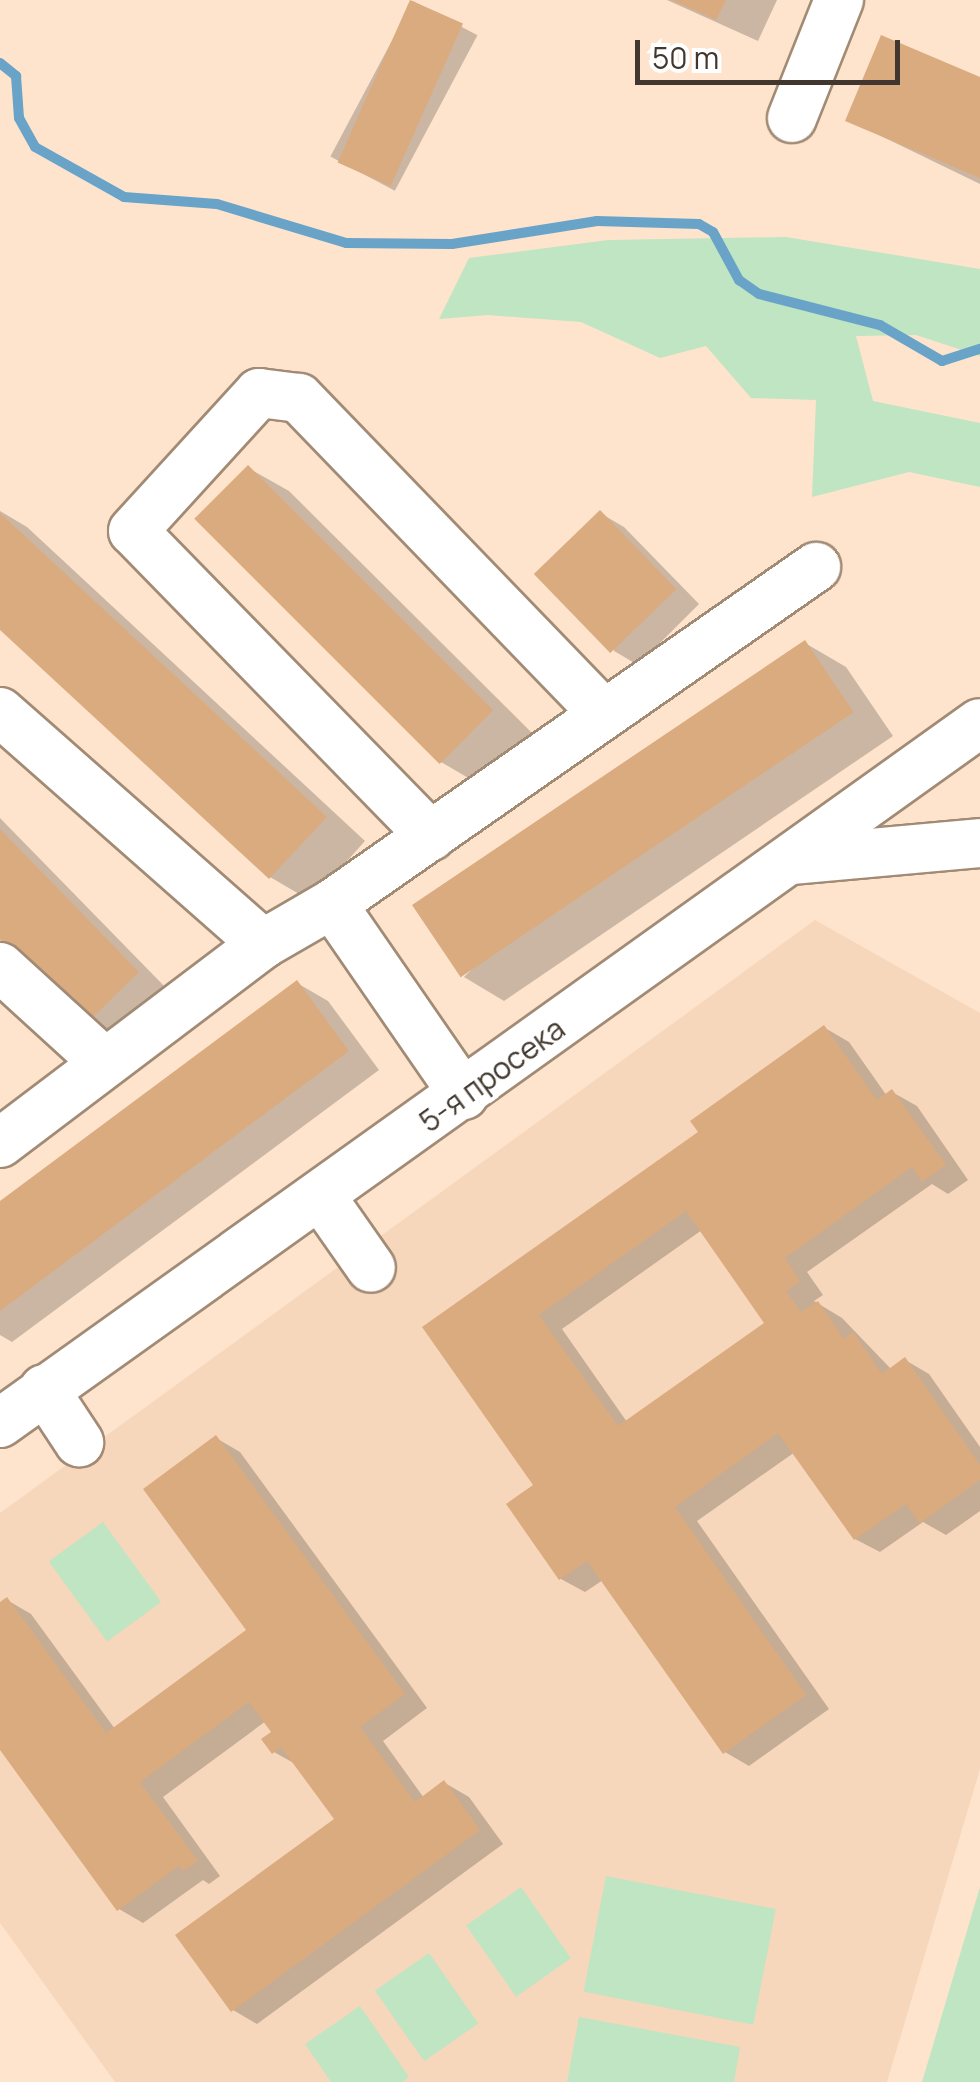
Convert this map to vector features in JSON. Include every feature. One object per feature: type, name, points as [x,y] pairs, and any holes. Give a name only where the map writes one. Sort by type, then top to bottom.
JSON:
[{"type":"street","points":[[792,118],[840,0]]},
{"type":"street","points":[[431,836],[133,531],[259,393],[299,398],[604,714]]},
{"type":"street","points":[[0,1143],[263,944],[332,904],[816,567]]},
{"type":"street","points":[[0,712],[263,944]]},
{"type":"street","name":"5-я просека","points":[[0,1424],[44,1389],[322,1198],[980,723]]},
{"type":"street","points":[[790,860],[980,843]]},
{"type":"street","points":[[332,904],[464,1095]]},
{"type":"street","points":[[0,967],[104,1062]]},
{"type":"street","points":[[322,1198],[371,1268]]},
{"type":"street","points":[[44,1389],[79,1442]]},
{"type":"shaded area","points":[[815,920],[980,1013],[980,1769],[887,2082],[115,2082],[0,1923],[0,1513]]},
{"type":"green space","points":[[786,237],[980,269],[980,356],[916,335],[856,336],[873,401],[980,423],[980,487],[909,472],[812,497],[816,400],[751,398],[706,346],[660,358],[581,322],[488,315],[439,319],[469,258],[608,240]]},
{"type":"green space","points":[[103,1522],[161,1602],[107,1641],[49,1561]]},
{"type":"green space","points":[[606,1876],[776,1909],[753,2025],[583,1992]]},
{"type":"green space","points":[[521,1887],[571,1958],[516,1997],[466,1925]]},
{"type":"green space","points":[[980,1887],[980,2082],[922,2082]]},
{"type":"green space","points":[[429,1953],[478,2023],[424,2061],[375,1991]]},
{"type":"green space","points":[[360,2006],[409,2077],[402,2082],[331,2082],[305,2044]]},
{"type":"green space","points":[[579,2017],[740,2047],[734,2082],[567,2082]]},
{"type":"building","points":[[410,0],[463,24],[391,186],[338,163]]},
{"type":"building","points":[[672,0],[726,0],[716,20]]},
{"type":"building","points":[[881,35],[980,77],[980,178],[845,121]]},
{"type":"building","points":[[248,465],[493,710],[440,764],[194,519]]},
{"type":"building","points":[[600,510],[676,589],[610,653],[534,574]]},
{"type":"building","points":[[0,513],[327,817],[269,879],[0,630]]},
{"type":"building","points":[[805,640],[854,712],[461,977],[412,905]]},
{"type":"building","points":[[0,829],[139,972],[84,1026],[0,940]]},
{"type":"building","points":[[297,980],[349,1051],[0,1311],[0,1201]]},
{"type":"building","points":[[824,1025],[877,1100],[892,1089],[946,1165],[922,1182],[912,1167],[785,1258],[800,1281],[786,1291],[801,1312],[818,1301],[844,1339],[853,1332],[882,1374],[905,1357],[980,1465],[980,1480],[920,1523],[906,1504],[854,1540],[778,1433],[675,1507],[806,1695],[723,1754],[587,1561],[559,1580],[506,1504],[533,1485],[422,1327],[698,1132],[690,1121]],"holes":[[[686,1211],[764,1323],[618,1426],[539,1315]]]},
{"type":"building","points":[[216,1435],[405,1694],[360,1727],[415,1802],[444,1780],[480,1830],[231,2012],[175,1935],[334,1819],[281,1747],[272,1754],[261,1739],[271,1732],[249,1702],[140,1782],[198,1861],[183,1871],[179,1866],[117,1911],[0,1750],[0,1602],[7,1597],[106,1733],[246,1630],[143,1489]]},
{"type":"waterway","points":[[0,63],[16,76],[19,118],[35,147],[124,197],[217,204],[346,243],[452,244],[597,221],[699,224],[713,232],[739,280],[759,294],[880,325],[942,361],[980,349]]}]
